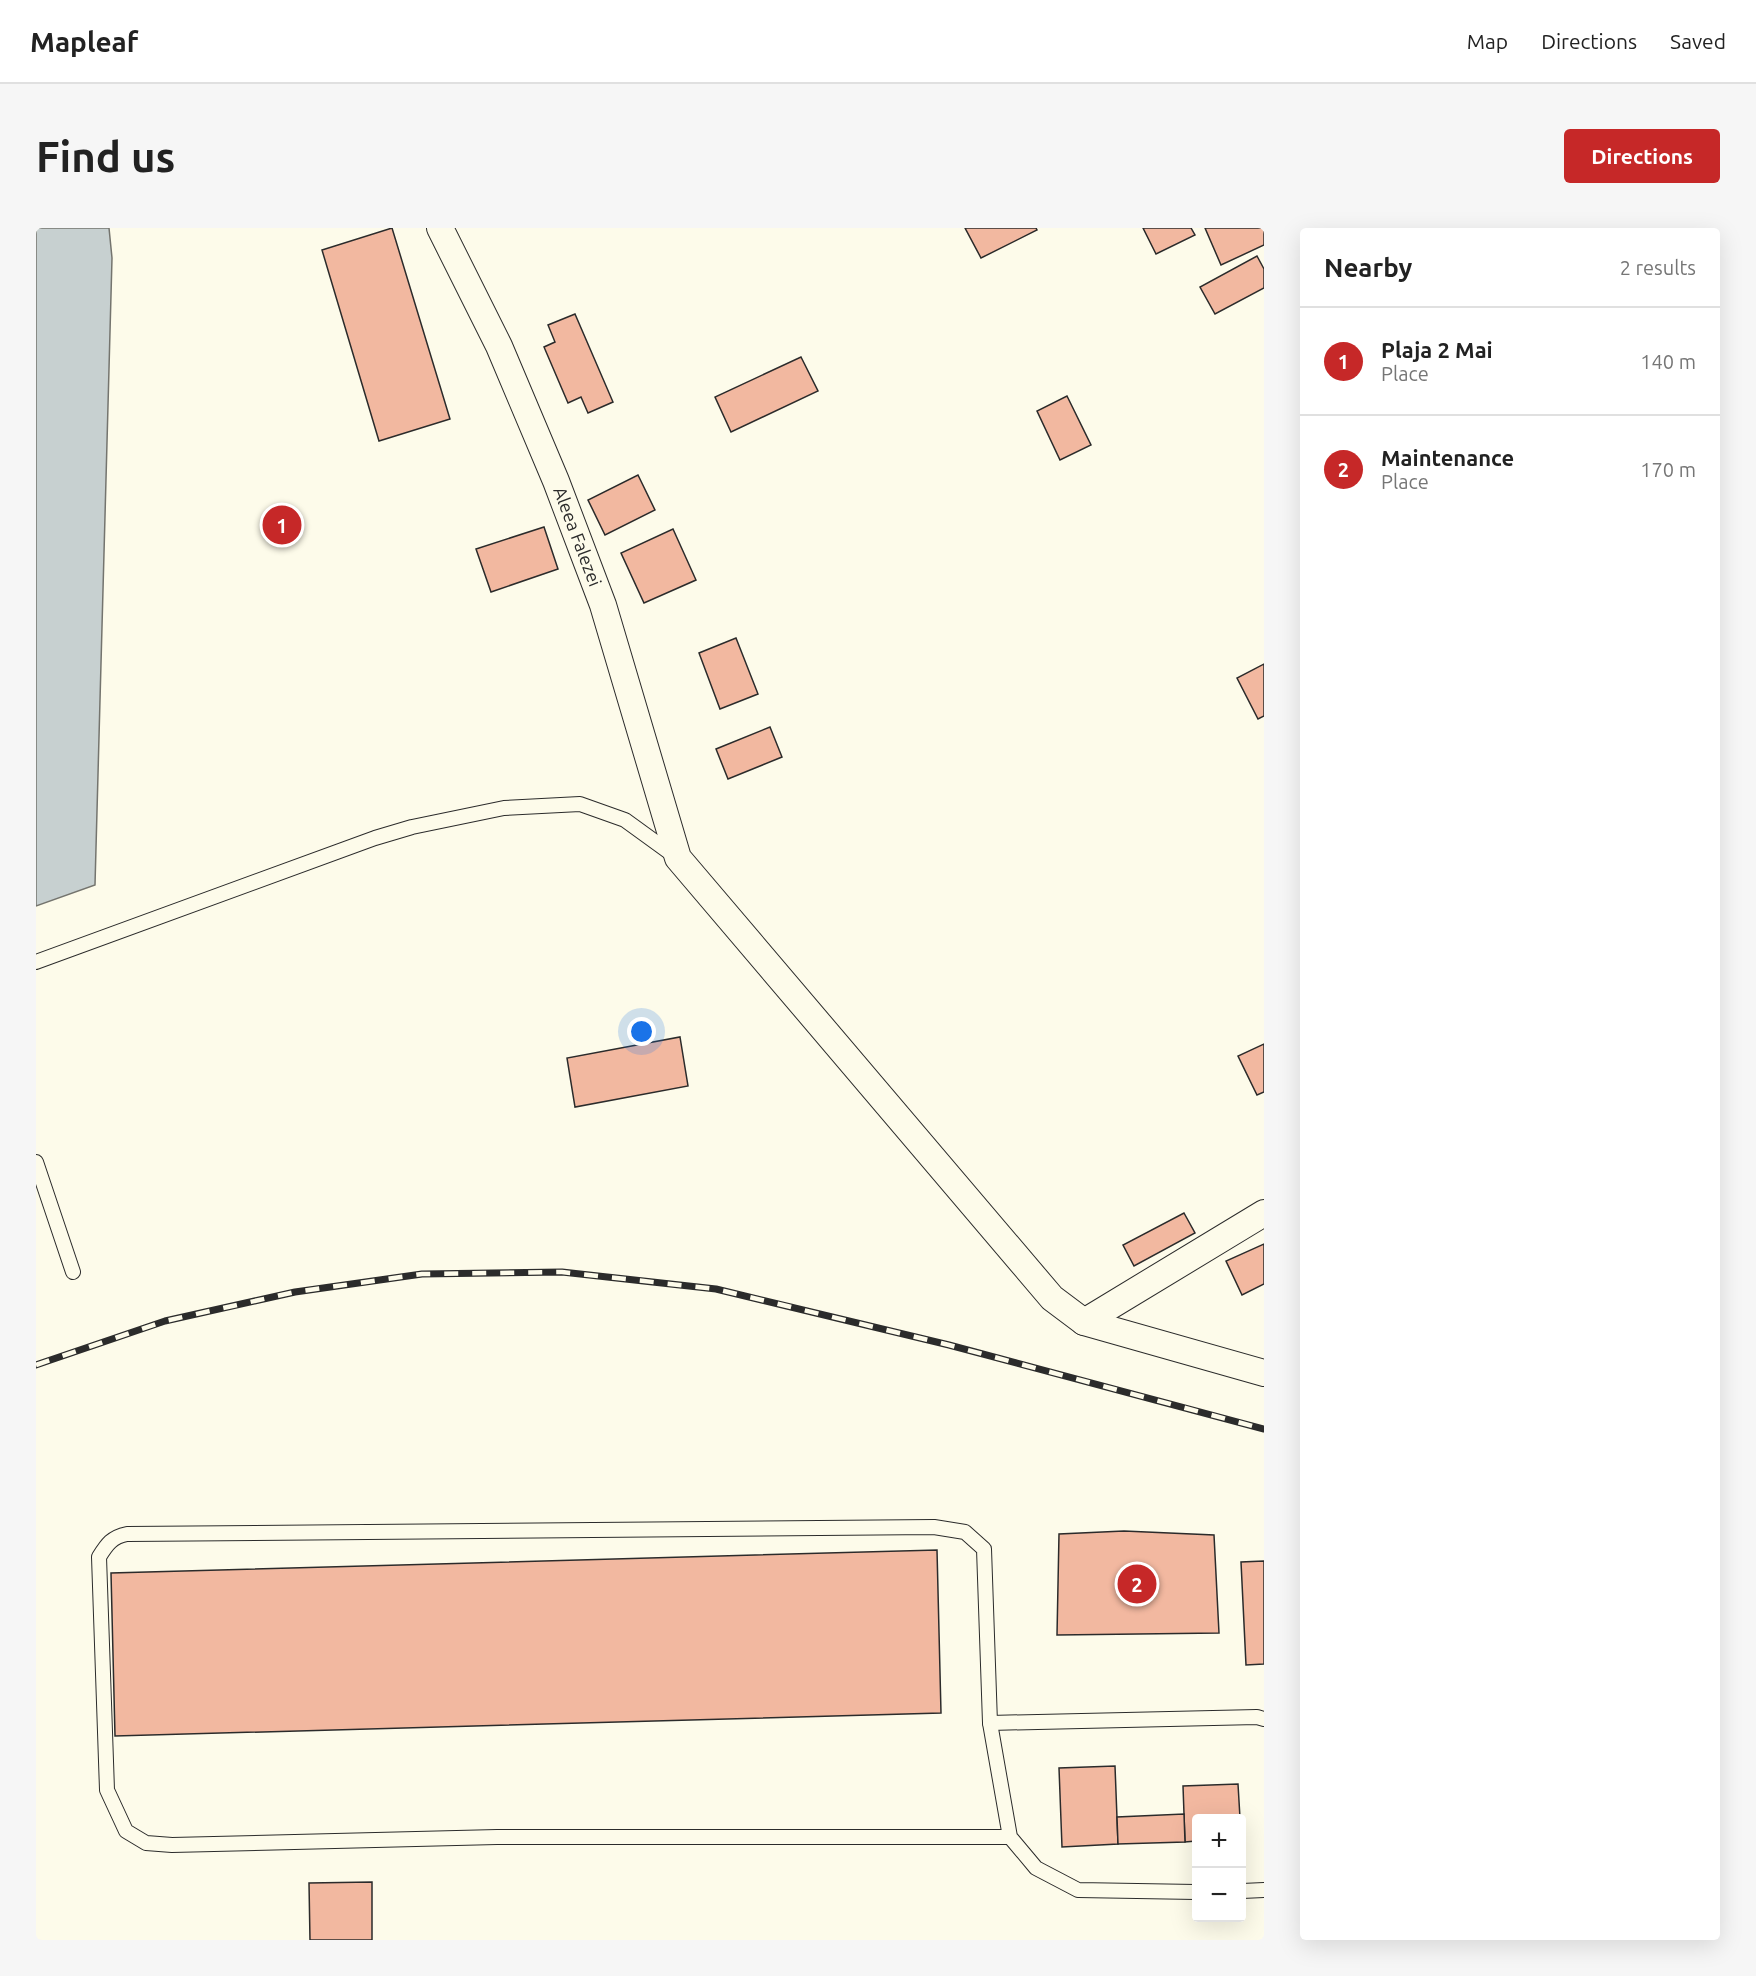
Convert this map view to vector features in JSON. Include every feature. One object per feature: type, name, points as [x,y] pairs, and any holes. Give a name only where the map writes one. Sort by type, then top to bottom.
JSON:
[{"type":"street","name":"Aleea Falezei","points":[[440,228],[499,346],[556,481],[603,605],[678,858]]},
{"type":"street","points":[[678,858],[1052,1298],[1084,1322],[1264,1373]]},
{"type":"street","points":[[1084,1322],[1264,1214]]},
{"type":"lane","points":[[36,962],[375,838],[412,827],[504,808],[580,804],[625,820],[678,858]]},
{"type":"lane","points":[[36,1162],[73,1272]]},
{"type":"lane","points":[[1010,1837],[497,1838],[172,1845],[146,1843],[126,1831],[107,1790],[99,1557],[108,1542],[127,1533],[934,1527],[964,1532],[984,1550],[990,1723],[1010,1837],[1036,1868],[1078,1890],[1192,1892]]},
{"type":"lane","points":[[990,1723],[1257,1717],[1264,1719]]},
{"type":"lane","points":[[1246,1891],[1264,1890]]},
{"type":"shaded area","points":[[36,228],[109,228],[112,258],[95,885],[36,906]]},
{"type":"building","points":[[392,228],[450,419],[379,441],[322,250]]},
{"type":"building","points":[[965,228],[1036,228],[1037,230],[981,258]]},
{"type":"building","points":[[1143,228],[1191,228],[1195,235],[1156,254]]},
{"type":"building","points":[[1205,228],[1264,228],[1264,245],[1221,265]]},
{"type":"building","points":[[1257,256],[1264,269],[1264,288],[1215,314],[1200,287]]},
{"type":"building","points":[[575,314],[613,402],[588,413],[581,397],[568,403],[544,347],[555,342],[548,325]]},
{"type":"building","points":[[801,357],[818,391],[731,432],[715,397]]},
{"type":"building","points":[[1067,396],[1091,445],[1060,460],[1037,411]]},
{"type":"building","points":[[638,475],[655,510],[605,535],[588,500]]},
{"type":"building","points":[[544,527],[558,569],[491,592],[476,549]]},
{"type":"building","points":[[673,529],[696,580],[644,603],[621,553]]},
{"type":"building","points":[[736,638],[758,694],[720,709],[699,653]]},
{"type":"building","points":[[1264,664],[1264,716],[1258,719],[1237,678]]},
{"type":"building","points":[[770,727],[782,757],[728,779],[716,749]]},
{"type":"building","points":[[680,1037],[688,1086],[575,1107],[567,1058]]},
{"type":"building","points":[[1264,1044],[1264,1092],[1257,1095],[1238,1056]]},
{"type":"building","points":[[1184,1213],[1195,1233],[1134,1266],[1123,1245]]},
{"type":"building","points":[[1264,1244],[1264,1284],[1242,1295],[1226,1261]]},
{"type":"building","points":[[1124,1531],[1214,1535],[1219,1633],[1057,1635],[1059,1534]]},
{"type":"building","points":[[937,1550],[941,1713],[115,1736],[111,1573]]},
{"type":"building","points":[[1264,1561],[1264,1664],[1246,1665],[1241,1562]]},
{"type":"building","points":[[1115,1766],[1118,1844],[1062,1847],[1059,1768]]},
{"type":"building","points":[[1238,1784],[1240,1814],[1192,1814],[1192,1841],[1185,1842],[1183,1786]]},
{"type":"building","points":[[1184,1814],[1185,1842],[1118,1844],[1117,1817]]},
{"type":"building","points":[[372,1882],[372,1940],[310,1940],[309,1883]]},
{"type":"railway","points":[[36,1365],[165,1321],[295,1292],[422,1274],[562,1272],[716,1289],[949,1345],[1264,1429]]},
{"type":"place","name":"Plaja 2 Mai","points":[[282,525]]},
{"type":"place","name":"Maintenance","points":[[1137,1584]]}]
